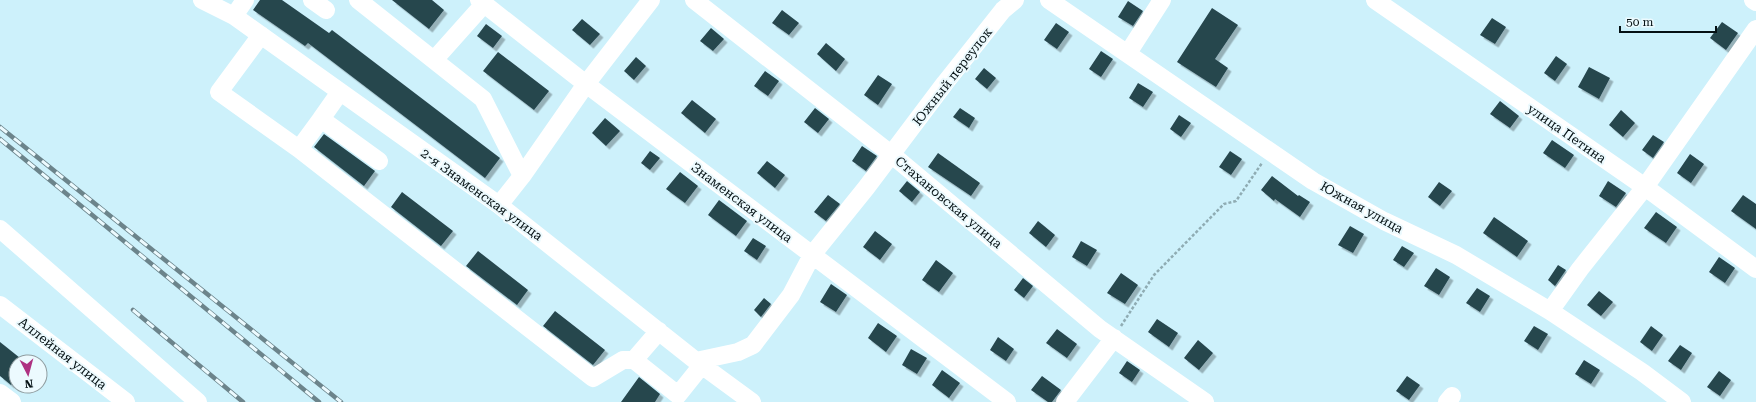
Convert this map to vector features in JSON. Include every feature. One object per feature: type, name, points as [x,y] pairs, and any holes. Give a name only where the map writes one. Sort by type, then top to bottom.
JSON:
[{"type":"street","name":"2-я Знаменская улица","points":[[202,0],[234,16],[499,205],[699,363],[752,402]]},
{"type":"street","points":[[234,16],[245,0]]},
{"type":"street","points":[[358,0],[483,99],[522,176]]},
{"type":"street","points":[[499,205],[522,176],[586,84],[651,0]]},
{"type":"street","name":"Стахановская улица","points":[[694,0],[891,154],[1114,338],[1205,402]]},
{"type":"street","name":"Южный переулок","points":[[699,363],[738,352],[753,345],[791,295],[812,255],[1003,10],[1016,0]]},
{"type":"street","name":"Южная улица","points":[[1049,0],[1270,150],[1313,181],[1384,221],[1456,255],[1550,311],[1642,372],[1682,402]]},
{"type":"street","points":[[1128,53],[1162,0]]},
{"type":"street","points":[[434,60],[482,2]]},
{"type":"street","name":"Знаменская улица","points":[[482,2],[586,84],[1007,402]]},
{"type":"street","name":"улица Петина","points":[[1382,2],[1645,187],[1756,269]]},
{"type":"street","points":[[1550,311],[1580,269],[1645,187],[1756,29]]},
{"type":"street","points":[[261,35],[219,92],[299,149],[593,378],[623,360],[634,360],[682,398],[699,363]]},
{"type":"street","points":[[299,149],[340,92]]},
{"type":"street","points":[[321,119],[379,161]]},
{"type":"street","points":[[0,229],[198,402]]},
{"type":"street","name":"Аллейная улица","points":[[0,305],[126,402]]},
{"type":"street","points":[[634,360],[659,331]]},
{"type":"street","points":[[1065,402],[1114,338]]},
{"type":"street","points":[[0,393],[12,402]]},
{"type":"path","points":[[1114,338],[1154,275],[1224,204],[1236,201],[1270,150]]},
{"type":"building","points":[[260,0],[282,0],[329,33],[332,30],[500,158],[485,178],[308,43],[305,46],[253,10]]},
{"type":"building","points":[[392,0],[432,0],[444,10],[429,29]]},
{"type":"building","points":[[1128,1],[1143,11],[1133,26],[1118,17]]},
{"type":"building","points":[[1212,8],[1238,25],[1215,59],[1228,68],[1216,87],[1177,62]]},
{"type":"building","points":[[782,10],[799,23],[789,35],[772,23]]},
{"type":"building","points":[[1492,18],[1506,27],[1495,44],[1480,35]]},
{"type":"building","points":[[582,19],[600,34],[590,45],[572,30]]},
{"type":"building","points":[[1722,22],[1738,33],[1726,50],[1710,38]]},
{"type":"building","points":[[1056,23],[1069,32],[1057,49],[1044,40]]},
{"type":"building","points":[[486,24],[502,36],[493,48],[477,36]]},
{"type":"building","points":[[711,28],[724,39],[713,51],[700,41]]},
{"type":"building","points":[[826,43],[845,59],[836,71],[817,54]]},
{"type":"building","points":[[1101,51],[1113,59],[1101,77],[1089,69]]},
{"type":"building","points":[[498,52],[549,91],[534,110],[483,71]]},
{"type":"building","points":[[1556,56],[1567,64],[1555,81],[1544,73]]},
{"type":"building","points":[[636,57],[646,66],[634,80],[624,71]]},
{"type":"building","points":[[1589,67],[1610,78],[1599,99],[1578,87]]},
{"type":"building","points":[[984,68],[996,78],[987,89],[975,79]]},
{"type":"building","points":[[765,71],[779,81],[768,96],[754,86]]},
{"type":"building","points":[[878,75],[892,84],[878,105],[864,95]]},
{"type":"building","points":[[1138,83],[1153,92],[1143,107],[1129,98]]},
{"type":"building","points":[[692,100],[716,119],[705,133],[681,113]]},
{"type":"building","points":[[1500,101],[1519,116],[1510,128],[1490,114]]},
{"type":"building","points":[[815,108],[829,119],[818,133],[804,122]]},
{"type":"building","points":[[960,108],[975,118],[969,128],[953,117]]},
{"type":"building","points":[[1621,110],[1635,123],[1623,137],[1609,125]]},
{"type":"building","points":[[1179,115],[1191,123],[1181,137],[1170,129]]},
{"type":"building","points":[[605,118],[620,131],[606,146],[592,133]]},
{"type":"building","points":[[324,134],[375,171],[364,186],[314,147]]},
{"type":"building","points":[[1653,135],[1664,142],[1653,158],[1642,150]]},
{"type":"building","points":[[1552,140],[1574,155],[1565,168],[1543,153]]},
{"type":"building","points":[[862,146],[877,156],[866,171],[852,161]]},
{"type":"building","points":[[650,151],[660,158],[650,170],[641,163]]},
{"type":"building","points":[[1230,151],[1242,159],[1231,175],[1219,167]]},
{"type":"building","points":[[938,153],[980,183],[971,196],[928,167]]},
{"type":"building","points":[[1690,154],[1704,164],[1691,183],[1677,173]]},
{"type":"building","points":[[767,161],[785,175],[775,188],[757,173]]},
{"type":"building","points":[[680,172],[698,186],[685,203],[666,189]]},
{"type":"building","points":[[1272,176],[1298,196],[1299,195],[1310,202],[1300,217],[1275,199],[1274,201],[1261,190]]},
{"type":"building","points":[[907,181],[920,192],[912,202],[899,191]]},
{"type":"building","points":[[1608,181],[1626,193],[1616,207],[1599,196]]},
{"type":"building","points":[[1439,182],[1452,191],[1440,206],[1428,197]]},
{"type":"building","points":[[402,192],[453,231],[441,246],[391,207]]},
{"type":"building","points":[[828,195],[840,204],[826,221],[814,212]]},
{"type":"building","points":[[1743,195],[1756,204],[1756,229],[1731,211]]},
{"type":"building","points":[[719,200],[747,221],[736,236],[708,215]]},
{"type":"building","points":[[1656,212],[1677,227],[1666,243],[1644,228]]},
{"type":"building","points":[[1494,217],[1528,241],[1517,257],[1483,233]]},
{"type":"building","points":[[1038,221],[1055,235],[1046,247],[1029,233]]},
{"type":"building","points":[[1350,226],[1364,234],[1353,253],[1338,245]]},
{"type":"building","points":[[875,231],[892,244],[880,260],[863,247]]},
{"type":"building","points":[[753,238],[766,246],[757,260],[744,251]]},
{"type":"building","points":[[1081,241],[1097,250],[1087,266],[1072,257]]},
{"type":"building","points":[[1402,246],[1414,253],[1404,267],[1393,260]]},
{"type":"building","points":[[478,251],[528,290],[517,305],[466,266]]},
{"type":"building","points":[[1719,257],[1735,268],[1725,283],[1709,272]]},
{"type":"building","points":[[936,260],[953,273],[939,292],[922,280]]},
{"type":"building","points":[[1558,265],[1566,270],[1555,286],[1548,280]]},
{"type":"building","points":[[1436,268],[1450,277],[1439,295],[1424,286]]},
{"type":"building","points":[[1121,273],[1138,285],[1125,304],[1107,293]]},
{"type":"building","points":[[1023,278],[1033,286],[1024,298],[1014,290]]},
{"type":"building","points":[[831,284],[847,295],[836,312],[820,302]]},
{"type":"building","points":[[1477,288],[1490,296],[1480,312],[1466,303]]},
{"type":"building","points":[[1599,291],[1613,302],[1601,316],[1587,305]]},
{"type":"building","points":[[764,298],[771,304],[761,317],[754,310]]},
{"type":"building","points":[[555,311],[605,350],[593,365],[543,326]]},
{"type":"building","points":[[1157,319],[1178,333],[1169,347],[1148,332]]},
{"type":"building","points":[[878,323],[897,336],[886,352],[868,338]]},
{"type":"building","points":[[1534,326],[1548,334],[1538,350],[1524,341]]},
{"type":"building","points":[[1651,326],[1663,335],[1652,351],[1640,342]]},
{"type":"building","points":[[1057,329],[1077,344],[1067,358],[1046,343]]},
{"type":"building","points":[[998,337],[1014,349],[1006,361],[990,350]]},
{"type":"building","points":[[1198,340],[1213,353],[1199,370],[1184,358]]},
{"type":"building","points":[[0,342],[15,354],[8,354],[8,383],[0,376]]},
{"type":"building","points":[[1680,345],[1692,353],[1681,370],[1668,361]]},
{"type":"building","points":[[911,349],[927,358],[917,374],[902,365]]},
{"type":"building","points":[[1584,360],[1600,370],[1591,384],[1575,374]]},
{"type":"building","points":[[1127,361],[1140,370],[1132,382],[1119,373]]},
{"type":"building","points":[[942,370],[960,383],[949,398],[932,385]]},
{"type":"building","points":[[1719,371],[1731,380],[1720,396],[1707,387]]},
{"type":"building","points":[[1042,376],[1061,390],[1052,402],[1048,402],[1031,390]]},
{"type":"building","points":[[1407,376],[1420,385],[1409,400],[1396,391]]},
{"type":"building","points":[[639,377],[660,394],[655,402],[621,402]]},
{"type":"railway","points":[[0,127],[341,402]]},
{"type":"railway","points":[[0,139],[319,402]]},
{"type":"railway","points":[[133,310],[243,402]]}]
